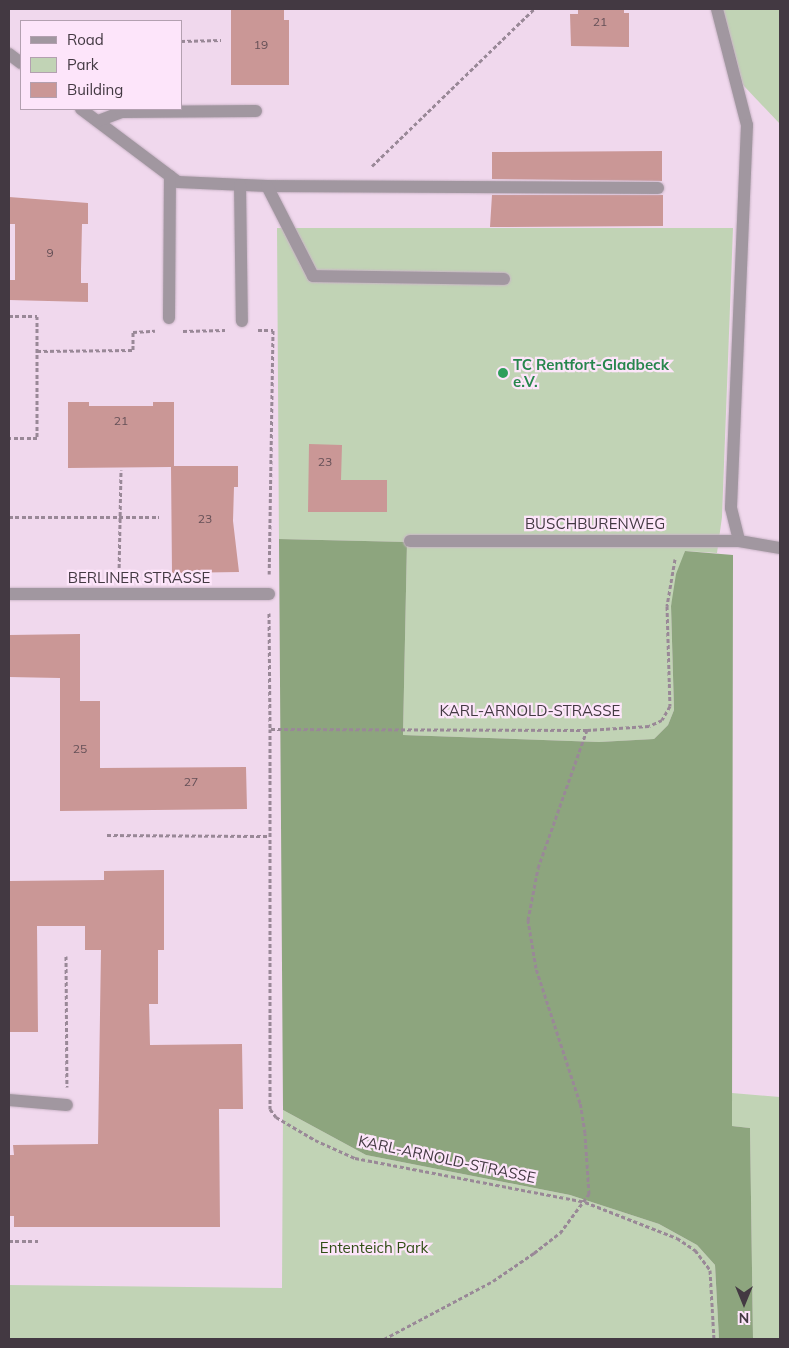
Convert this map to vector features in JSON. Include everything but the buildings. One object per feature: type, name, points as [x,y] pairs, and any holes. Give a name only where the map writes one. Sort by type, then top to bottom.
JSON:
[{"type":"street","points":[[717,9],[747,125],[731,508],[739,541]]},
{"type":"street","points":[[9,54],[20,63]]},
{"type":"street","points":[[82,110],[178,182],[267,186],[658,188]]},
{"type":"street","points":[[98,121],[121,112],[256,111]]},
{"type":"street","points":[[169,318],[170,176]]},
{"type":"street","points":[[240,185],[241,327]]},
{"type":"street","points":[[267,186],[312,276],[504,279]]},
{"type":"street","name":"BUSCHBURENWEG","points":[[410,540],[739,541],[780,548]]},
{"type":"street","name":"BERLINER STRASSE","points":[[9,594],[269,594]]},
{"type":"street","points":[[9,1100],[67,1105]]},
{"type":"path","points":[[352,186],[534,9]]},
{"type":"path","points":[[182,41],[221,40]]},
{"type":"path","points":[[9,316],[37,316],[37,438],[9,438]]},
{"type":"path","points":[[179,331],[241,327]]},
{"type":"path","name":"KARL-ARNOLD-STRASSE","points":[[241,327],[273,330],[268,836],[270,1109],[276,1117],[335,1150],[372,1162],[585,1202],[677,1238],[695,1250],[710,1270],[714,1339]]},
{"type":"path","points":[[37,350],[133,350],[134,332],[161,331]]},
{"type":"path","points":[[118,594],[121,470]]},
{"type":"path","points":[[9,517],[159,517]]},
{"type":"path","name":"KARL-ARNOLD-STRASSE","points":[[270,729],[587,730],[649,726],[662,720],[670,706],[670,584],[676,558],[688,540]]},
{"type":"path","points":[[384,1339],[486,1285],[534,1253],[560,1233],[585,1202],[591,1188],[580,1102],[536,968],[528,920],[538,868],[587,730]]},
{"type":"path","points":[[107,835],[268,836]]},
{"type":"path","points":[[66,956],[67,1105]]},
{"type":"path","points":[[9,1241],[38,1241]]},
{"type":"green space","points":[[723,9],[780,9],[780,124],[743,85]]},
{"type":"green space","name":"TC Rentfort-Gladbeck e.V.","points":[[277,228],[733,228],[722,517],[717,553],[685,551],[671,606],[674,710],[668,725],[654,739],[599,742],[403,735],[407,542],[279,539]]},
{"type":"green space","points":[[279,539],[407,542],[403,735],[599,742],[654,739],[668,725],[674,710],[671,606],[676,574],[685,551],[733,555],[732,1126],[750,1128],[753,1339],[719,1339],[715,1265],[697,1245],[659,1224],[570,1195],[366,1155],[283,1110]]},
{"type":"green space","points":[[732,1093],[780,1097],[780,1339],[753,1339],[750,1128],[732,1126]]},
{"type":"green space","name":"Ententeich Park","points":[[283,1110],[366,1155],[570,1195],[659,1224],[697,1245],[715,1265],[719,1339],[9,1339],[9,1285],[282,1288]]},
{"type":"place","name":"TC Rentfort-Gladbeck e.V.","points":[[503,373]]}]
